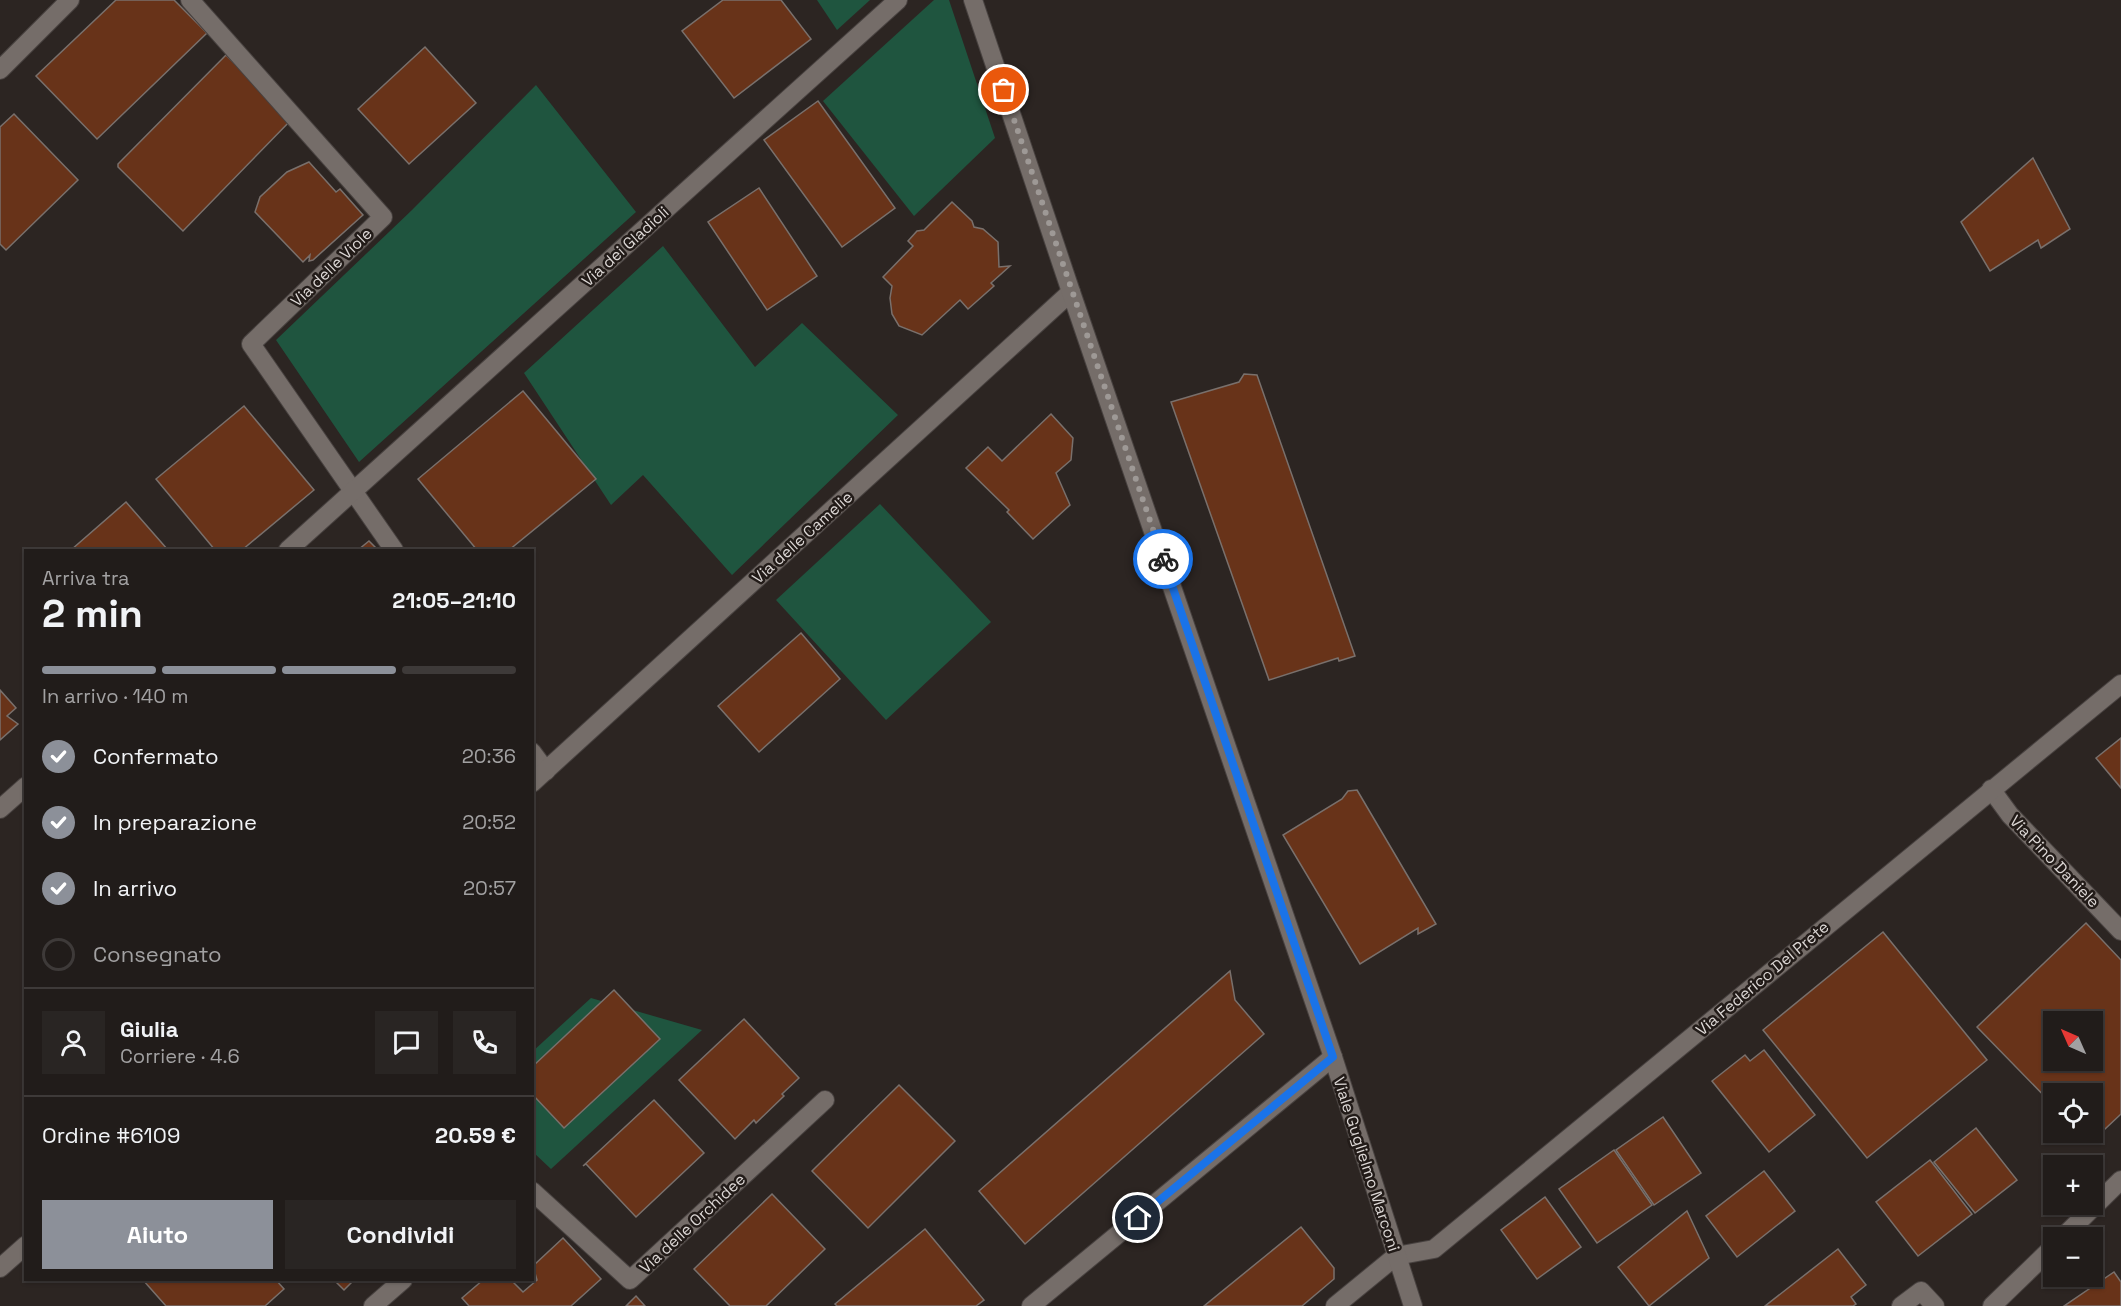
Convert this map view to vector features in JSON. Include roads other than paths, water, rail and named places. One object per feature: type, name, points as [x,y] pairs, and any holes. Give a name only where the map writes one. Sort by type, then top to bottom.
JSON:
[{"type":"street","points":[[0,70],[70,0]]},
{"type":"street","name":"Via delle Viole","points":[[190,0],[383,217],[251,344],[353,492]]},
{"type":"street","name":"Via dei Gladioli","points":[[289,549],[898,0]]},
{"type":"street","name":"Viale Guglielmo Marconi","points":[[974,0],[1071,292],[1333,1057],[1413,1306]]},
{"type":"street","name":"Via delle Camelie","points":[[539,777],[1071,292]]},
{"type":"street","points":[[353,492],[393,549]]},
{"type":"street","name":"Via Federico Del Prete","points":[[1396,1256],[1434,1250],[2121,684]]},
{"type":"street","points":[[534,759],[539,777]]},
{"type":"street","points":[[0,808],[24,788]]},
{"type":"street","name":"Via Pino Daniele","points":[[1991,789],[2010,815],[2121,931]]},
{"type":"street","points":[[1031,1306],[1333,1057]]},
{"type":"street","name":"Via delle Orchidee","points":[[534,1193],[630,1280],[825,1100]]},
{"type":"street","points":[[2073,1227],[2121,1180]]},
{"type":"street","points":[[0,1268],[24,1247]]},
{"type":"street","points":[[1335,1306],[1396,1256]]},
{"type":"street","points":[[1992,1306],[2043,1257]]},
{"type":"street","points":[[373,1306],[402,1281]]},
{"type":"street","points":[[1901,1306],[1921,1290],[1935,1306]]}]
